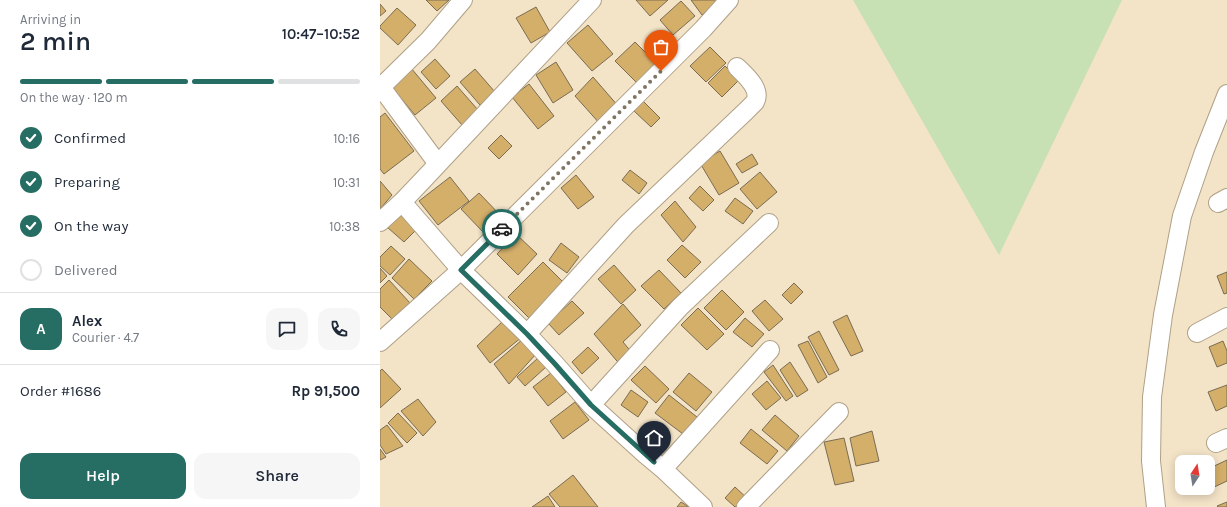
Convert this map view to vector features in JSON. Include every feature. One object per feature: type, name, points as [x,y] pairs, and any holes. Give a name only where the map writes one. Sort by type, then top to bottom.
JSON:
[{"type":"street","points":[[438,164],[382,93],[463,0]]},
{"type":"street","points":[[380,222],[402,202],[592,0]]},
{"type":"street","points":[[380,342],[461,270],[703,29],[729,0]]},
{"type":"street","points":[[527,334],[626,225],[746,112],[754,102],[756,97],[755,90],[750,79],[737,67]]},
{"type":"street","points":[[1156,507],[1151,461],[1152,397],[1163,315],[1182,216],[1204,152],[1227,94]]},
{"type":"street","points":[[402,202],[461,270],[527,334],[591,405],[703,507]]},
{"type":"street","points":[[591,405],[680,307],[770,223]]},
{"type":"street","points":[[1197,333],[1227,317]]},
{"type":"street","points":[[663,469],[770,350]]},
{"type":"street","points":[[746,507],[839,412]]},
{"type":"green space","points":[[853,0],[1122,0],[999,255]]},
{"type":"building","points":[[426,0],[449,0],[437,11]]},
{"type":"building","points":[[636,0],[668,0],[650,16]]},
{"type":"building","points":[[691,0],[722,0],[702,15]]},
{"type":"building","points":[[681,1],[695,16],[673,35],[660,20]]},
{"type":"building","points":[[380,4],[386,11],[380,16]]},
{"type":"building","points":[[536,7],[550,32],[531,43],[516,18]]},
{"type":"building","points":[[397,8],[416,25],[398,45],[380,28],[380,26]]},
{"type":"building","points":[[588,25],[613,54],[592,71],[567,43]]},
{"type":"building","points":[[635,42],[657,64],[637,83],[615,61]]},
{"type":"building","points":[[710,47],[726,63],[706,82],[690,66]]},
{"type":"building","points":[[435,59],[450,76],[436,89],[421,72]]},
{"type":"building","points":[[556,62],[573,90],[553,103],[536,75]]},
{"type":"building","points":[[725,66],[739,80],[722,97],[708,83]]},
{"type":"building","points":[[411,68],[436,98],[415,115],[390,85]]},
{"type":"building","points":[[475,69],[495,92],[480,105],[460,82]]},
{"type":"building","points":[[593,77],[619,107],[601,125],[575,96]]},
{"type":"building","points":[[529,84],[554,116],[538,129],[512,97]]},
{"type":"building","points":[[457,86],[478,110],[462,125],[441,101]]},
{"type":"building","points":[[642,100],[660,118],[651,127],[633,110]]},
{"type":"building","points":[[385,113],[414,151],[384,174],[380,169],[380,117]]},
{"type":"building","points":[[501,135],[512,146],[499,159],[488,148]]},
{"type":"building","points":[[720,151],[739,183],[719,195],[700,163]]},
{"type":"building","points":[[752,154],[758,164],[742,173],[736,164]]},
{"type":"building","points":[[630,170],[647,183],[639,194],[622,180]]},
{"type":"building","points":[[760,172],[777,192],[757,209],[740,189]]},
{"type":"building","points":[[576,175],[594,197],[578,209],[561,188]]},
{"type":"building","points":[[450,177],[469,201],[438,225],[419,201]]},
{"type":"building","points":[[380,181],[392,195],[380,209]]},
{"type":"building","points":[[700,186],[714,200],[703,211],[689,198]]},
{"type":"building","points":[[479,193],[502,217],[484,233],[461,209]]},
{"type":"building","points":[[735,198],[753,211],[743,224],[725,211]]},
{"type":"building","points":[[675,201],[696,227],[683,242],[661,215]]},
{"type":"building","points":[[401,212],[418,228],[404,242],[387,227]]},
{"type":"building","points":[[516,234],[537,254],[518,275],[497,254]]},
{"type":"building","points":[[561,243],[579,257],[567,273],[549,260]]},
{"type":"building","points":[[682,245],[701,262],[685,278],[667,260]]},
{"type":"building","points":[[391,246],[405,259],[390,275],[380,266],[380,257]]},
{"type":"building","points":[[409,259],[432,281],[414,299],[392,278]]},
{"type":"building","points":[[543,262],[565,284],[530,319],[508,297]]},
{"type":"building","points":[[614,265],[636,290],[621,304],[598,279]]},
{"type":"building","points":[[380,268],[387,276],[380,283]]},
{"type":"building","points":[[659,270],[681,293],[664,309],[641,286]]},
{"type":"building","points":[[1227,272],[1227,293],[1224,294],[1217,276]]},
{"type":"building","points":[[389,280],[410,303],[392,319],[380,307],[380,289]]},
{"type":"building","points":[[794,283],[803,292],[791,304],[782,295]]},
{"type":"building","points":[[722,290],[744,312],[726,330],[704,308]]},
{"type":"building","points":[[765,300],[783,319],[769,331],[752,311]]},
{"type":"building","points":[[572,301],[584,313],[559,335],[548,323]]},
{"type":"building","points":[[623,304],[641,325],[623,342],[633,354],[622,367],[594,334]]},
{"type":"building","points":[[698,308],[724,334],[707,350],[681,325]]},
{"type":"building","points":[[847,315],[863,351],[851,356],[833,322]]},
{"type":"building","points":[[745,318],[764,334],[752,347],[733,332]]},
{"type":"building","points":[[503,321],[522,337],[490,363],[477,346]]},
{"type":"building","points":[[819,331],[839,370],[829,375],[808,337]]},
{"type":"building","points":[[523,339],[536,354],[509,384],[494,364]]},
{"type":"building","points":[[808,341],[827,377],[818,383],[798,345]]},
{"type":"building","points":[[1223,341],[1227,351],[1227,363],[1217,367],[1209,347]]},
{"type":"building","points":[[588,347],[599,358],[582,374],[572,362]]},
{"type":"building","points":[[538,358],[546,367],[525,386],[517,377]]},
{"type":"building","points":[[790,362],[808,390],[797,397],[780,370]]},
{"type":"building","points":[[773,365],[793,396],[786,401],[764,372]]},
{"type":"building","points":[[645,366],[669,389],[656,403],[631,380]]},
{"type":"building","points":[[382,369],[401,389],[380,408],[380,371]]},
{"type":"building","points":[[551,373],[566,392],[548,406],[533,387]]},
{"type":"building","points":[[689,373],[712,392],[696,411],[673,392]]},
{"type":"building","points":[[767,381],[781,398],[766,410],[752,394]]},
{"type":"building","points":[[1227,385],[1227,406],[1216,411],[1208,392]]},
{"type":"building","points":[[631,390],[648,402],[638,417],[621,405]]},
{"type":"building","points":[[669,395],[697,417],[683,434],[655,413]]},
{"type":"building","points":[[418,399],[436,422],[423,436],[401,411]]},
{"type":"building","points":[[575,402],[589,420],[563,439],[550,421]]},
{"type":"building","points":[[398,413],[417,433],[407,443],[388,423]]},
{"type":"building","points":[[775,415],[799,436],[787,451],[762,430]]},
{"type":"building","points":[[387,425],[403,446],[386,454],[380,445],[380,430]]},
{"type":"building","points":[[751,429],[778,451],[767,464],[740,443]]},
{"type":"building","points":[[872,431],[879,461],[856,466],[850,438]]},
{"type":"building","points":[[844,438],[854,481],[835,485],[824,442]]},
{"type":"building","points":[[380,449],[386,457],[380,460]]},
{"type":"building","points":[[1227,460],[1227,481],[1215,487],[1215,466]]},
{"type":"building","points":[[573,475],[598,507],[560,507],[549,494]]},
{"type":"building","points":[[735,487],[749,500],[743,507],[735,507],[725,498]]},
{"type":"building","points":[[548,496],[555,507],[532,507]]},
{"type":"building","points":[[681,502],[689,507],[677,507]]},
{"type":"building","points":[[1227,502],[1227,507],[1217,506]]},
{"type":"way so far","points":[[502,229],[661,71]]},
{"type":"route","points":[[502,229],[461,270],[527,334],[591,405],[654,462]]}]
